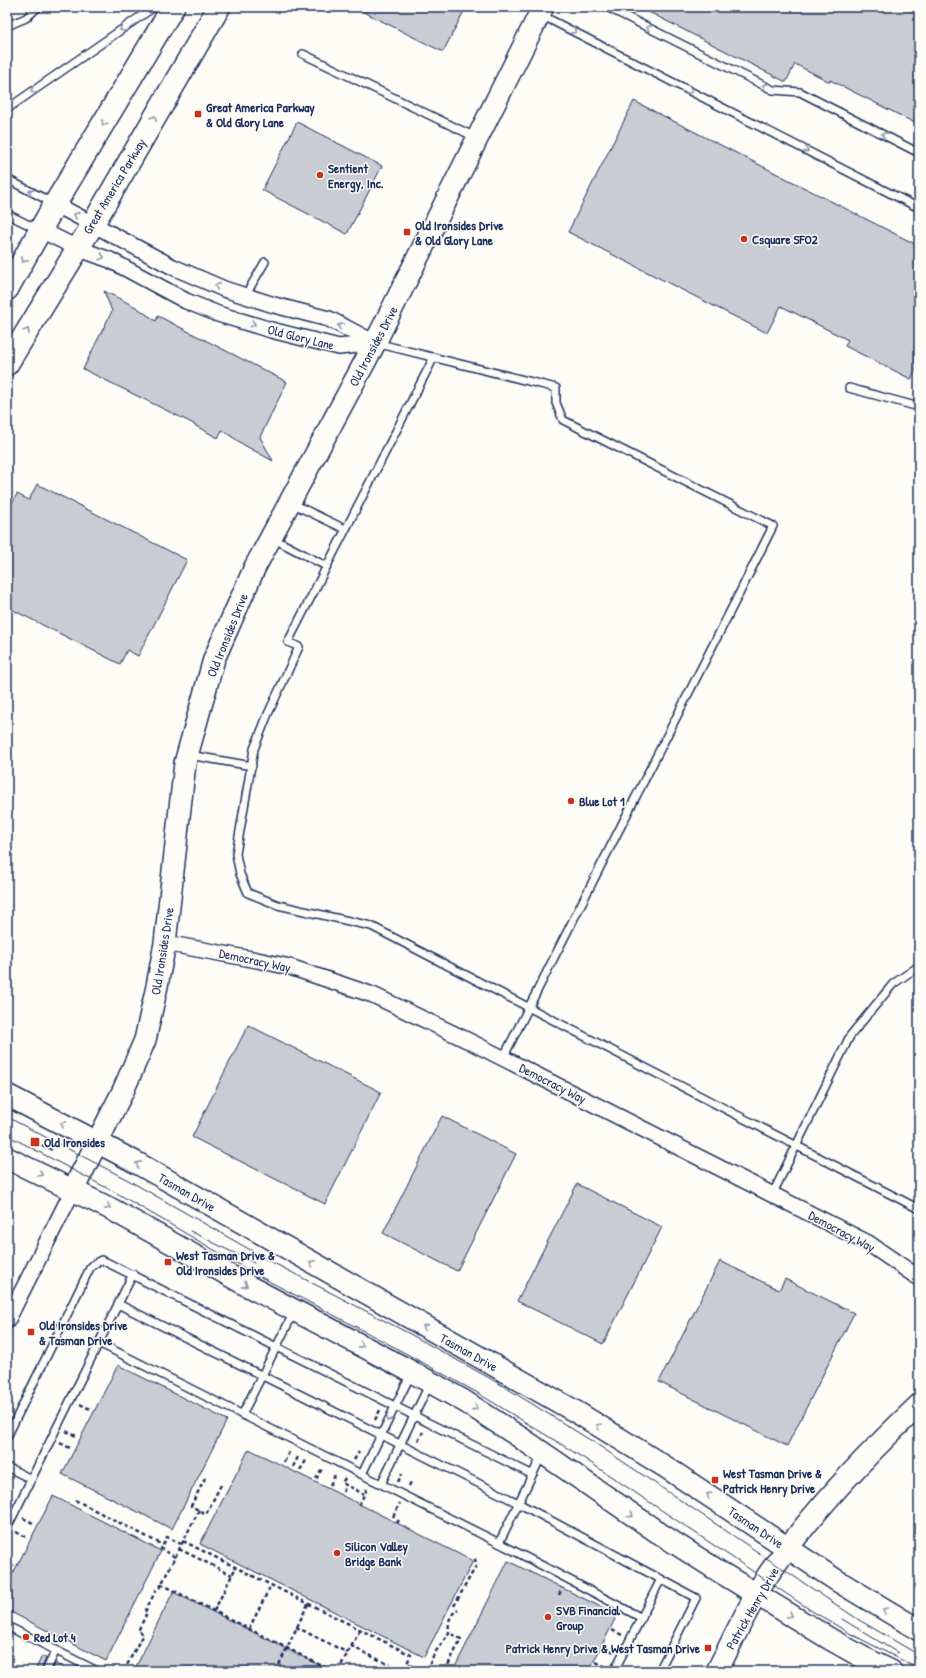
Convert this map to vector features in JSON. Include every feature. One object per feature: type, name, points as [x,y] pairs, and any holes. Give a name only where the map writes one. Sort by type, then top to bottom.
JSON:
[{"type":"main road","points":[[7,289],[174,7]]},
{"type":"main road","name":"Great America Parkway","points":[[7,364],[93,224],[219,7]]},
{"type":"main road","name":"Old Ironsides Drive","points":[[73,1190],[123,1091],[145,1040],[158,986],[165,943],[185,763],[214,659],[255,567],[375,343],[541,10]]},
{"type":"main road","name":"Tasman Drive","points":[[7,1095],[97,1142],[619,1438],[836,1580],[919,1630]]},
{"type":"main road","points":[[7,1158],[113,1210],[248,1286],[430,1382],[495,1420],[659,1533],[756,1594],[862,1658],[891,1671]]},
{"type":"main road","name":"Patrick Henry Drive","points":[[717,1671],[756,1594],[788,1548],[838,1487],[870,1452],[919,1405]]},
{"type":"street","name":"Old Glory Lane","points":[[56,204],[173,267],[224,289],[328,320],[375,343]]},
{"type":"street","name":"Old Glory Lane","points":[[41,230],[77,248],[110,260],[174,295],[218,314],[271,330],[339,347],[375,343]]},
{"type":"street","name":"Democracy Way","points":[[165,943],[258,960],[314,975],[373,995],[503,1058],[868,1243],[919,1278]]},
{"type":"street","name":"Old Ironsides Drive","points":[[7,1321],[73,1190]]},
{"type":"lane","points":[[7,26],[26,18],[38,7]]},
{"type":"lane","points":[[7,109],[154,7]]},
{"type":"lane","points":[[607,7],[773,90],[800,92],[919,153]]},
{"type":"lane","points":[[541,10],[919,208]]},
{"type":"lane","points":[[303,54],[477,138]]},
{"type":"lane","points":[[7,179],[56,204]]},
{"type":"lane","points":[[7,214],[41,230]]},
{"type":"lane","points":[[245,296],[265,262]]},
{"type":"lane","points":[[375,343],[556,388],[556,402],[563,420],[773,526],[503,1058]]},
{"type":"lane","points":[[434,357],[288,642],[299,647],[268,714],[254,749],[236,854],[240,874],[248,893],[278,906],[371,926],[919,1209]]},
{"type":"lane","points":[[850,388],[919,407]]},
{"type":"lane","points":[[290,502],[345,529]]},
{"type":"lane","points":[[271,538],[326,566]]},
{"type":"lane","points":[[187,754],[252,766]]},
{"type":"lane","points":[[772,1195],[850,1036],[893,984],[919,966]]},
{"type":"lane","points":[[7,1437],[90,1268],[101,1260],[133,1274],[276,1348],[532,1474]]},
{"type":"lane","points":[[7,1528],[133,1274]]},
{"type":"lane","points":[[118,1304],[518,1503],[696,1598],[659,1671]]},
{"type":"lane","points":[[242,1415],[295,1310]]},
{"type":"lane","points":[[99,1343],[499,1543],[642,1618]]},
{"type":"lane","points":[[362,1474],[412,1372]]},
{"type":"lane","points":[[380,1484],[430,1382]]},
{"type":"lane","points":[[499,1543],[543,1453]]},
{"type":"lane","points":[[7,1467],[31,1479]]},
{"type":"lane","points":[[614,1671],[661,1579]]},
{"type":"lane","points":[[7,1626],[97,1671]]},
{"type":"lane","points":[[46,1671],[56,1650]]},
{"type":"path","points":[[42,1145],[53,1150]]},
{"type":"path","points":[[373,1425],[381,1408]]},
{"type":"path","points":[[416,1447],[424,1429]]},
{"type":"path","points":[[353,1462],[359,1452]]},
{"type":"path","points":[[316,1479],[327,1458]]},
{"type":"path","points":[[397,1484],[402,1474]]},
{"type":"path","points":[[205,1478],[191,1506],[206,1514],[221,1486]]},
{"type":"path","points":[[345,1478],[342,1483],[364,1494]]},
{"type":"path","points":[[359,1505],[371,1479]]},
{"type":"path","points":[[343,1492],[346,1485]]},
{"type":"path","points":[[75,1500],[163,1545]]},
{"type":"path","points":[[124,1671],[143,1634],[138,1631],[146,1615],[144,1614],[199,1510]]},
{"type":"path","points":[[175,1557],[161,1549],[167,1537],[181,1544]]},
{"type":"path","points":[[183,1541],[411,1655],[407,1663],[423,1671]]},
{"type":"path","points":[[179,1549],[232,1575]]},
{"type":"path","points":[[454,1606],[476,1566],[475,1558]]},
{"type":"path","points":[[7,1563],[14,1566]]},
{"type":"path","points":[[214,1611],[236,1568]]},
{"type":"path","points":[[161,1584],[332,1671]]},
{"type":"path","points":[[249,1629],[271,1585]]},
{"type":"path","points":[[559,1595],[563,1587]]},
{"type":"path","points":[[276,1671],[308,1604]]},
{"type":"path","points":[[427,1671],[434,1654],[449,1633],[448,1622],[450,1615],[458,1609]]},
{"type":"path","points":[[296,1627],[348,1653]]},
{"type":"path","points":[[338,1671],[360,1630]]},
{"type":"path","points":[[447,1671],[446,1669],[461,1638],[449,1633]]},
{"type":"path","points":[[351,1646],[402,1671]]},
{"type":"building","points":[[354,7],[466,7],[443,52]]},
{"type":"building","points":[[639,7],[919,7],[919,125],[795,64],[786,82]]},
{"type":"building","name":"Csquare SFO2","points":[[634,101],[919,246],[919,363],[911,379],[845,346],[848,340],[781,306],[767,333],[568,232]]},
{"type":"building","points":[[297,122],[382,166],[347,234],[262,190]]},
{"type":"building","points":[[104,291],[136,307],[156,321],[158,316],[287,382],[260,437],[273,461],[244,445],[222,430],[218,438],[194,424],[83,369],[112,311]]},
{"type":"building","points":[[37,484],[187,560],[138,656],[127,650],[120,664],[7,607],[7,513],[17,494],[29,500]]},
{"type":"building","points":[[248,1025],[381,1092],[325,1204],[192,1137]]},
{"type":"building","points":[[442,1116],[516,1154],[457,1271],[383,1233]]},
{"type":"building","points":[[577,1184],[662,1227],[603,1344],[517,1301]]},
{"type":"building","points":[[720,1261],[779,1290],[785,1279],[854,1313],[787,1446],[659,1382]]},
{"type":"building","points":[[118,1365],[227,1420],[172,1529],[62,1474]]},
{"type":"building","name":"Silicon Valley Bridge Bank","points":[[249,1449],[473,1561],[424,1657],[200,1544]]},
{"type":"building","points":[[53,1496],[161,1551],[106,1661],[7,1610],[7,1585]]},
{"type":"building","name":"SVB Financial Group","points":[[508,1561],[617,1615],[589,1671],[453,1671]]},
{"type":"building","points":[[173,1592],[331,1671],[134,1671]]},
{"type":"building","points":[[42,1656],[46,1658],[41,1671],[35,1671]]},
{"type":"building","points":[[55,1663],[71,1671],[52,1671]]},
{"type":"tram line","points":[[7,1117],[128,1180],[268,1260],[410,1334],[500,1384],[595,1443],[859,1620],[919,1655]]},
{"type":"tram line","points":[[7,1135],[120,1195],[257,1275],[385,1342],[476,1392],[585,1459],[812,1611],[851,1634],[919,1669]]},
{"type":"tram line","points":[[190,1231],[254,1263]]},
{"type":"tram line","points":[[842,1619],[898,1653]]},
{"type":"place","name":"Great America Parkway & Old Glory Lane","points":[[198,114]]},
{"type":"place","name":"Sentient Energy, Inc.","points":[[320,175]]},
{"type":"place","name":"Old Ironsides Drive & Old Glory Lane","points":[[407,232]]},
{"type":"place","name":"Csquare SFO2","points":[[744,239]]},
{"type":"place","name":"Blue Lot 1","points":[[571,801]]},
{"type":"place","name":"Old Ironsides","points":[[35,1142]]},
{"type":"place","name":"West Tasman Drive & Old Ironsides Drive","points":[[168,1262]]},
{"type":"place","name":"Old Ironsides Drive & Tasman Drive","points":[[31,1332]]},
{"type":"place","name":"West Tasman Drive & Patrick Henry Drive","points":[[715,1480]]},
{"type":"place","name":"Silicon Valley Bridge Bank","points":[[337,1553]]},
{"type":"place","name":"SVB Financial Group","points":[[548,1617]]},
{"type":"place","name":"Red Lot 4","points":[[26,1637]]},
{"type":"place","name":"Patrick Henry Drive & West Tasman Drive","points":[[708,1648]]}]
